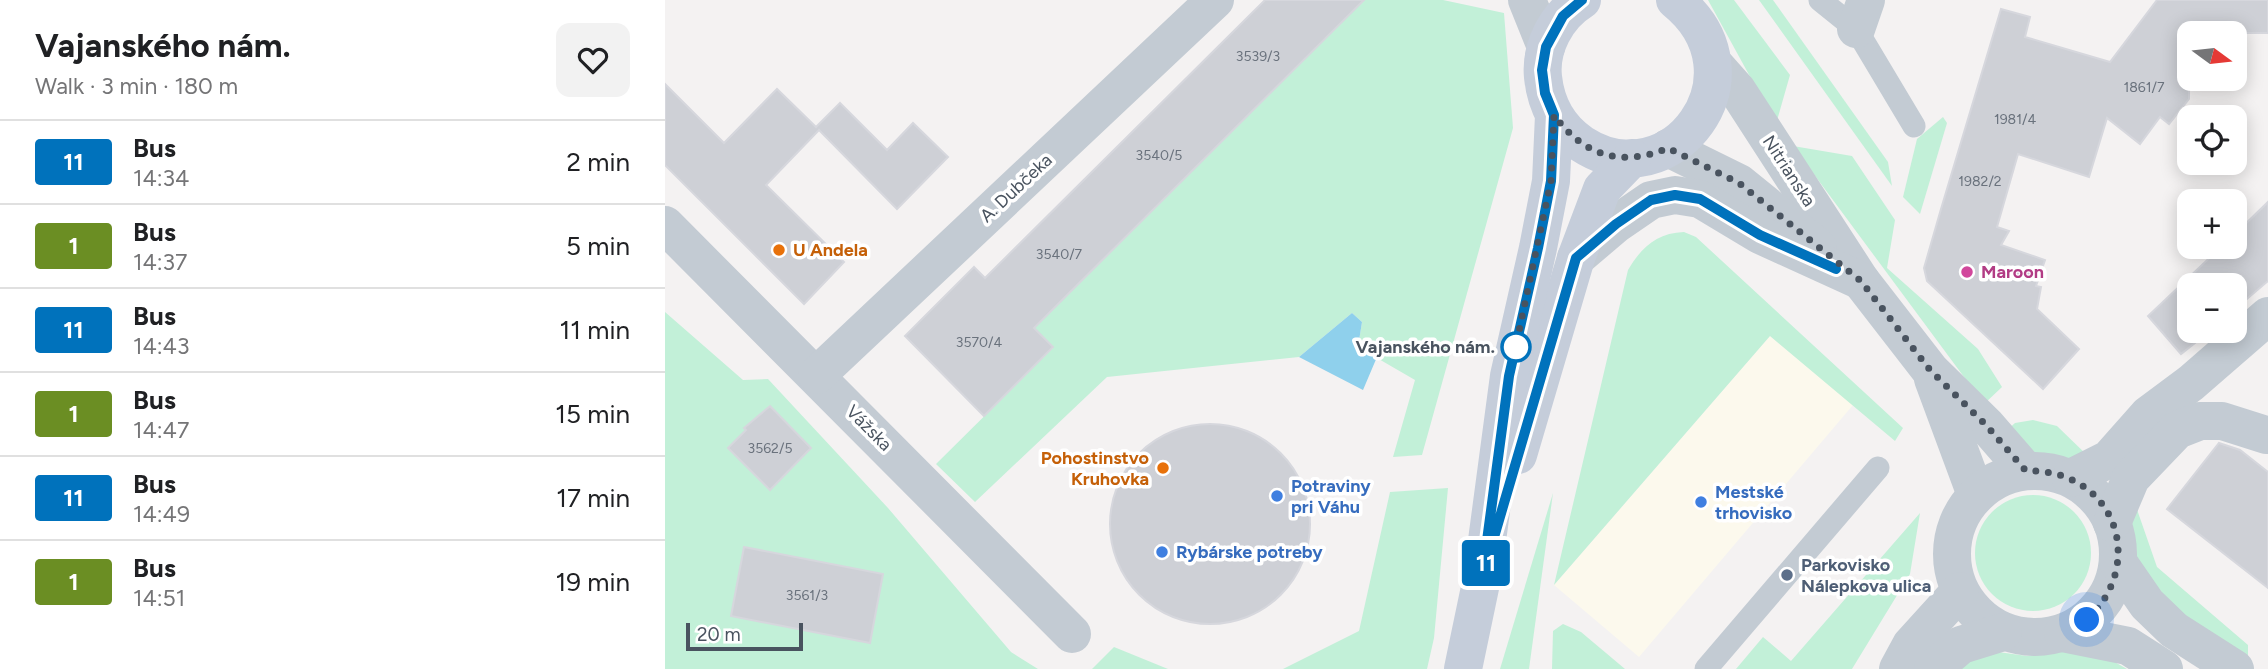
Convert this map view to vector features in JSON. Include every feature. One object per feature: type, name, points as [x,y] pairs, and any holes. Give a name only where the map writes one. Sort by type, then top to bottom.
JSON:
[{"type":"main road","points":[[1581,0],[1563,16],[1546,47],[1542,70],[1545,93],[1554,115],[1574,139],[1601,154],[1632,158],[1668,148],[1691,130],[1703,113],[1711,92],[1713,63],[1705,34],[1687,9],[1675,0]]},
{"type":"main road","points":[[1463,669],[1482,578],[1509,376],[1551,181],[1554,115]]},
{"type":"main road","points":[[1482,578],[1576,258],[1602,189],[1632,158]]},
{"type":"street","name":"A. Dubčeka","points":[[817,375],[1215,0]]},
{"type":"street","points":[[1527,0],[1546,47]]},
{"type":"street","name":"Nitrianska","points":[[1713,63],[1737,90],[1861,281],[1930,370],[1986,425],[2026,471]]},
{"type":"street","name":"Nitrianska","points":[[1668,148],[1739,183],[1861,281]]},
{"type":"street","points":[[1576,258],[1616,224],[1651,200],[1675,195],[1700,199],[1760,235],[1861,281]]},
{"type":"street","name":"Vážska","points":[[665,225],[1072,634]]},
{"type":"street","points":[[2071,478],[2109,459],[2148,415],[2191,383],[2268,316]]},
{"type":"street","name":"Nitrianska","points":[[1930,370],[1976,495]]},
{"type":"street","points":[[2175,394],[2208,394],[2235,405],[2267,436]]},
{"type":"street","points":[[2112,523],[2131,478],[2177,430],[2200,421],[2222,421],[2267,436]]},
{"type":"street","points":[[2041,470],[2071,478],[2093,494],[2107,512],[2116,535],[2116,575],[2105,599],[2087,620],[2063,633],[2033,638],[2003,632],[1977,615],[1960,591],[1954,575],[1952,540],[1957,523],[1976,495],[1999,478],[2041,470]]},
{"type":"street","points":[[2118,562],[2147,604],[2174,630],[2235,669]]},
{"type":"street","points":[[1898,669],[1911,645],[1960,591]]},
{"type":"street","points":[[1933,669],[1961,645],[2003,632]]},
{"type":"street","points":[[2063,633],[2128,646],[2164,669]]},
{"type":"lane","points":[[1820,0],[1861,14],[1915,126]]},
{"type":"lane","points":[[1706,669],[1878,468]]},
{"type":"shaded area","points":[[1770,336],[1853,405],[1639,657],[1554,585]]},
{"type":"green space","points":[[1364,0],[1443,0],[1504,13],[1513,128],[1422,455],[1393,457],[1415,380],[1358,347],[1362,322],[1352,313],[1299,357],[1107,377],[975,502],[936,464],[1053,348],[1034,328]]},
{"type":"green space","points":[[1708,0],[1734,0],[1790,75],[1776,124]]},
{"type":"green space","points":[[1759,0],[1773,0],[1888,162],[1892,186]]},
{"type":"green space","points":[[1943,117],[1947,123],[1920,214],[1903,197],[1917,139]]},
{"type":"green space","points":[[1793,146],[1852,156],[1895,220],[1887,268],[1978,349],[2002,387],[1984,404]]},
{"type":"green space","points":[[1684,232],[1696,237],[1903,428],[1895,441],[1770,336],[1554,585],[1628,270],[1650,243],[1665,235]]},
{"type":"green space","points":[[665,312],[743,380],[768,379],[888,508],[1011,652],[1038,669],[665,669]]},
{"type":"green space","points":[[2033,420],[2057,426],[2089,457],[2066,464],[2032,457],[2005,432],[2015,423]]},
{"type":"green space","points":[[1448,488],[1434,638],[1427,669],[1283,669],[1359,631],[1390,492]]},
{"type":"green space","points":[[1553,493],[1529,669],[1500,669]]},
{"type":"green space","points":[[2033,495],[2055,499],[2074,512],[2087,531],[2091,553],[2087,575],[2074,594],[2055,607],[2033,611],[2011,607],[1992,594],[1979,575],[1975,553],[1979,531],[1992,512],[2011,499]]},
{"type":"green space","points":[[2133,498],[2157,567],[2248,645],[2248,660],[2164,609],[2126,544],[2125,522]]},
{"type":"green space","points":[[1920,513],[1910,574],[1852,669],[1736,669],[1763,637],[1791,661]]},
{"type":"green space","points":[[1563,624],[1581,632],[1625,669],[1552,669],[1553,631]]},
{"type":"green space","points":[[1114,647],[1168,669],[1092,669]]},
{"type":"green space","points":[[2090,648],[2127,669],[1950,669],[1991,651],[2027,656]]},
{"type":"water","points":[[1352,313],[1362,322],[1358,347],[1377,357],[1363,390],[1299,357]]},
{"type":"building","points":[[1265,0],[1364,0],[1034,328],[1053,347],[984,416],[905,336],[974,267],[985,278]]},
{"type":"building","points":[[2157,0],[2268,0],[2268,33],[2247,33],[2247,21],[2177,21],[2177,91],[2189,91],[2189,99],[2184,105],[2177,105],[2177,114],[2169,124],[2160,117],[2140,144],[2107,118],[2089,177],[2018,154],[1997,227],[2009,231],[2001,245],[2045,260],[2036,286],[2041,287],[2037,309],[2079,349],[2043,389],[1927,281],[1924,268],[2001,9],[2030,17],[2025,37],[2110,62]]},
{"type":"building","points":[[665,84],[724,143],[777,89],[816,127],[840,103],[887,150],[913,123],[948,157],[897,209],[819,130],[766,185],[844,262],[804,304],[665,165]]},
{"type":"building","points":[[2268,202],[2268,281],[2247,299],[2247,273],[2193,273],[2208,259],[2247,259],[2247,222]]},
{"type":"building","points":[[2177,289],[2177,343],[2195,343],[2181,354],[2148,316]]},
{"type":"building","points":[[770,406],[811,448],[770,490],[728,448],[746,430],[744,428]]},
{"type":"building","points":[[1210,424],[1248,432],[1265,441],[1280,454],[1293,469],[1302,486],[1310,524],[1302,562],[1293,579],[1280,594],[1265,607],[1248,616],[1210,624],[1172,616],[1155,607],[1140,594],[1127,579],[1118,562],[1110,524],[1118,486],[1127,469],[1140,454],[1155,441],[1172,432]]},
{"type":"building","points":[[2219,443],[2240,450],[2268,472],[2268,588],[2167,509]]},
{"type":"building","points":[[744,547],[883,574],[870,643],[731,616]]},
{"type":"bus line","name":"11","points":[[1582,0],[1563,16],[1553,31],[1546,47],[1542,70],[1545,93],[1554,115],[1551,181],[1509,376],[1482,578],[1576,258],[1616,224],[1651,200],[1675,195],[1700,199],[1760,235],[1836,269]]},
{"type":"place","name":"U Andela","points":[[779,250]]},
{"type":"place","name":"Maroon","points":[[1967,272]]},
{"type":"place","name":"Vajanského nám.","points":[[1516,347]]},
{"type":"place","name":"Pohostinstvo Kruhovka","points":[[1163,468]]},
{"type":"place","name":"Potraviny pri Váhu","points":[[1277,496]]},
{"type":"place","name":"Mestské trhovisko","points":[[1701,502]]},
{"type":"place","name":"Rybárske potreby","points":[[1162,552]]},
{"type":"place","name":"Parkovisko Nálepkova ulica","points":[[1787,575]]},
{"type":"route","points":[[1516,347],[1515,350],[1551,181],[1554,115],[1574,139],[1601,154],[1632,158],[1668,148],[1739,183],[1861,281],[1930,370],[1986,425],[2026,471],[2041,470],[2071,478],[2101,502],[2116,535],[2118,562],[2111,588],[2087,620]]}]
